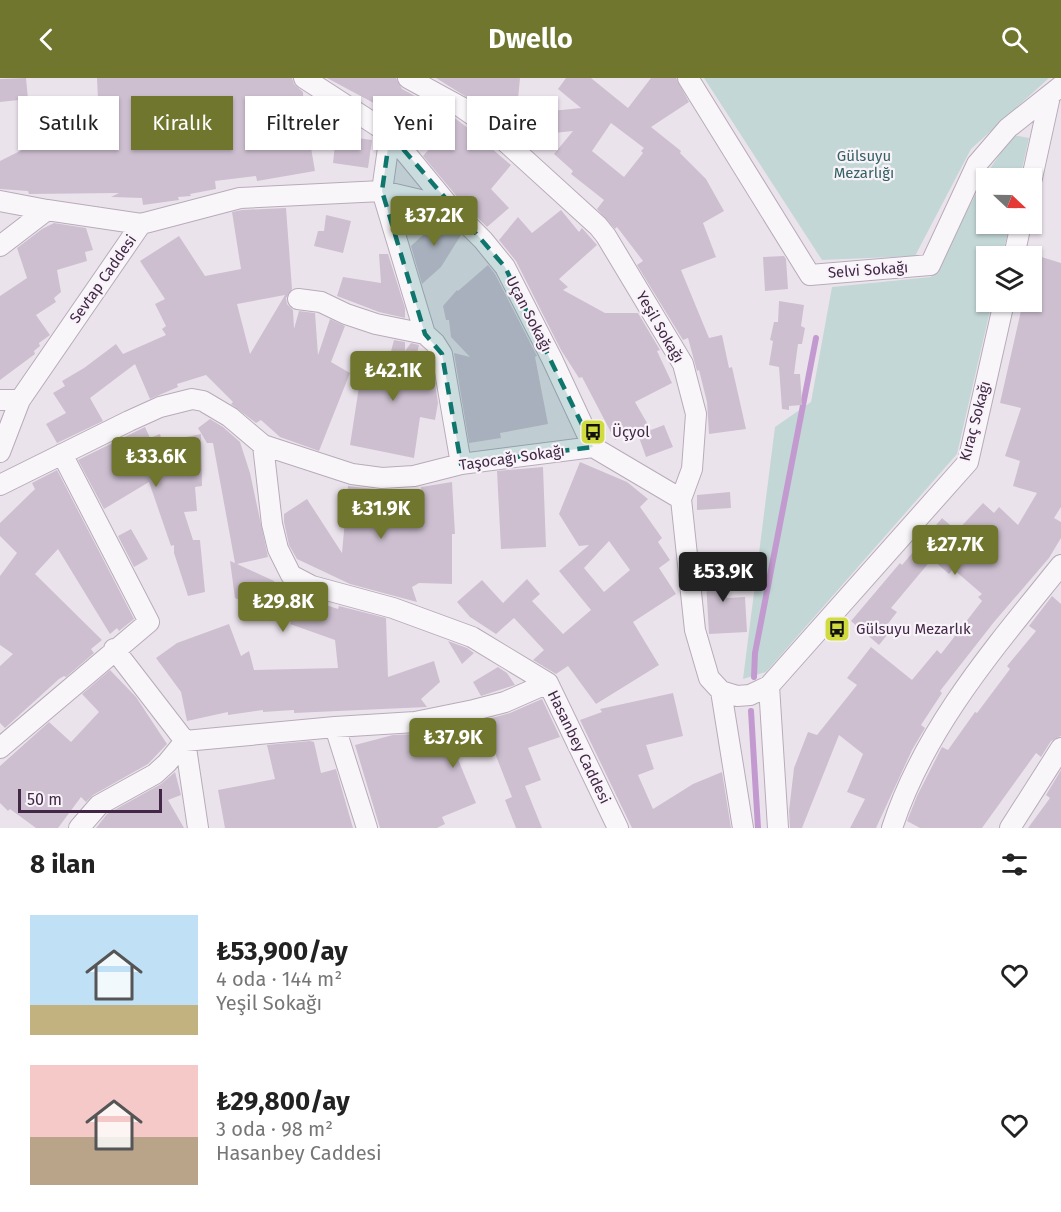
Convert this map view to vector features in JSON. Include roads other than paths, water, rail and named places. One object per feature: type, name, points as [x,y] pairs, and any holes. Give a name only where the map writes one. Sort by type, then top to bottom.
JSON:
[{"type":"street","points":[[304,78],[373,123]]},
{"type":"street","name":"Yeşil Sokağı","points":[[408,78],[461,107],[487,125],[606,236],[683,364],[696,414],[692,469],[681,499],[695,630],[709,678],[721,692]]},
{"type":"street","name":"Selvi Sokağı","points":[[688,78],[810,275],[930,265],[977,164],[1008,128],[1055,92]]},
{"type":"street","points":[[1035,168],[1055,92]]},
{"type":"street","points":[[388,150],[382,191],[425,334]]},
{"type":"street","name":"Uçan Sokağı","points":[[403,150],[450,207],[483,240],[505,267],[552,359],[593,447]]},
{"type":"street","points":[[382,191],[450,207]]},
{"type":"street","name":"Sevtap Caddesi","points":[[0,452],[20,400],[141,224],[240,198],[382,191]]},
{"type":"street","points":[[0,201],[141,224]]},
{"type":"street","points":[[0,246],[47,210]]},
{"type":"street","points":[[298,299],[321,302],[375,324],[425,334],[435,343],[442,354],[461,464]]},
{"type":"street","name":"Kıraç Sokağı","points":[[769,686],[968,462],[1002,312]]},
{"type":"street","points":[[0,485],[160,407],[192,399],[203,401],[231,417],[263,445]]},
{"type":"street","points":[[0,400],[20,400]]},
{"type":"street","name":"Taşocağı Sokağı","points":[[263,445],[352,474],[382,478],[414,476],[461,464],[593,447]]},
{"type":"street","name":"Hasanbey Caddesi","points":[[263,445],[272,524],[278,549],[291,575],[312,586],[393,608],[472,637],[548,683],[618,828]]},
{"type":"street","points":[[593,447],[681,499]]},
{"type":"street","points":[[0,748],[114,649],[149,622],[62,454]]},
{"type":"street","points":[[892,828],[922,757],[942,722],[977,672],[1061,565]]},
{"type":"street","points":[[114,649],[184,741],[198,828]]},
{"type":"street","points":[[80,828],[99,805],[155,774],[167,764],[184,741],[415,722],[505,702],[548,683]]},
{"type":"street","points":[[743,828],[721,692],[737,696],[750,695],[769,686],[778,828]]},
{"type":"street","points":[[335,727],[367,828]]},
{"type":"street","points":[[1010,828],[1061,748]]},
{"type":"waterway","points":[[754,677],[755,653],[816,338]]},
{"type":"waterway","points":[[751,711],[758,828]]},
{"type":"place","name":"Üçyol","points":[[593,432]]},
{"type":"place","name":"Gülsuyu Mezarlık","points":[[837,629]]},
{"type":"park label","name":"Gülsuyu Mezarlığı","points":[[864,164]]}]
